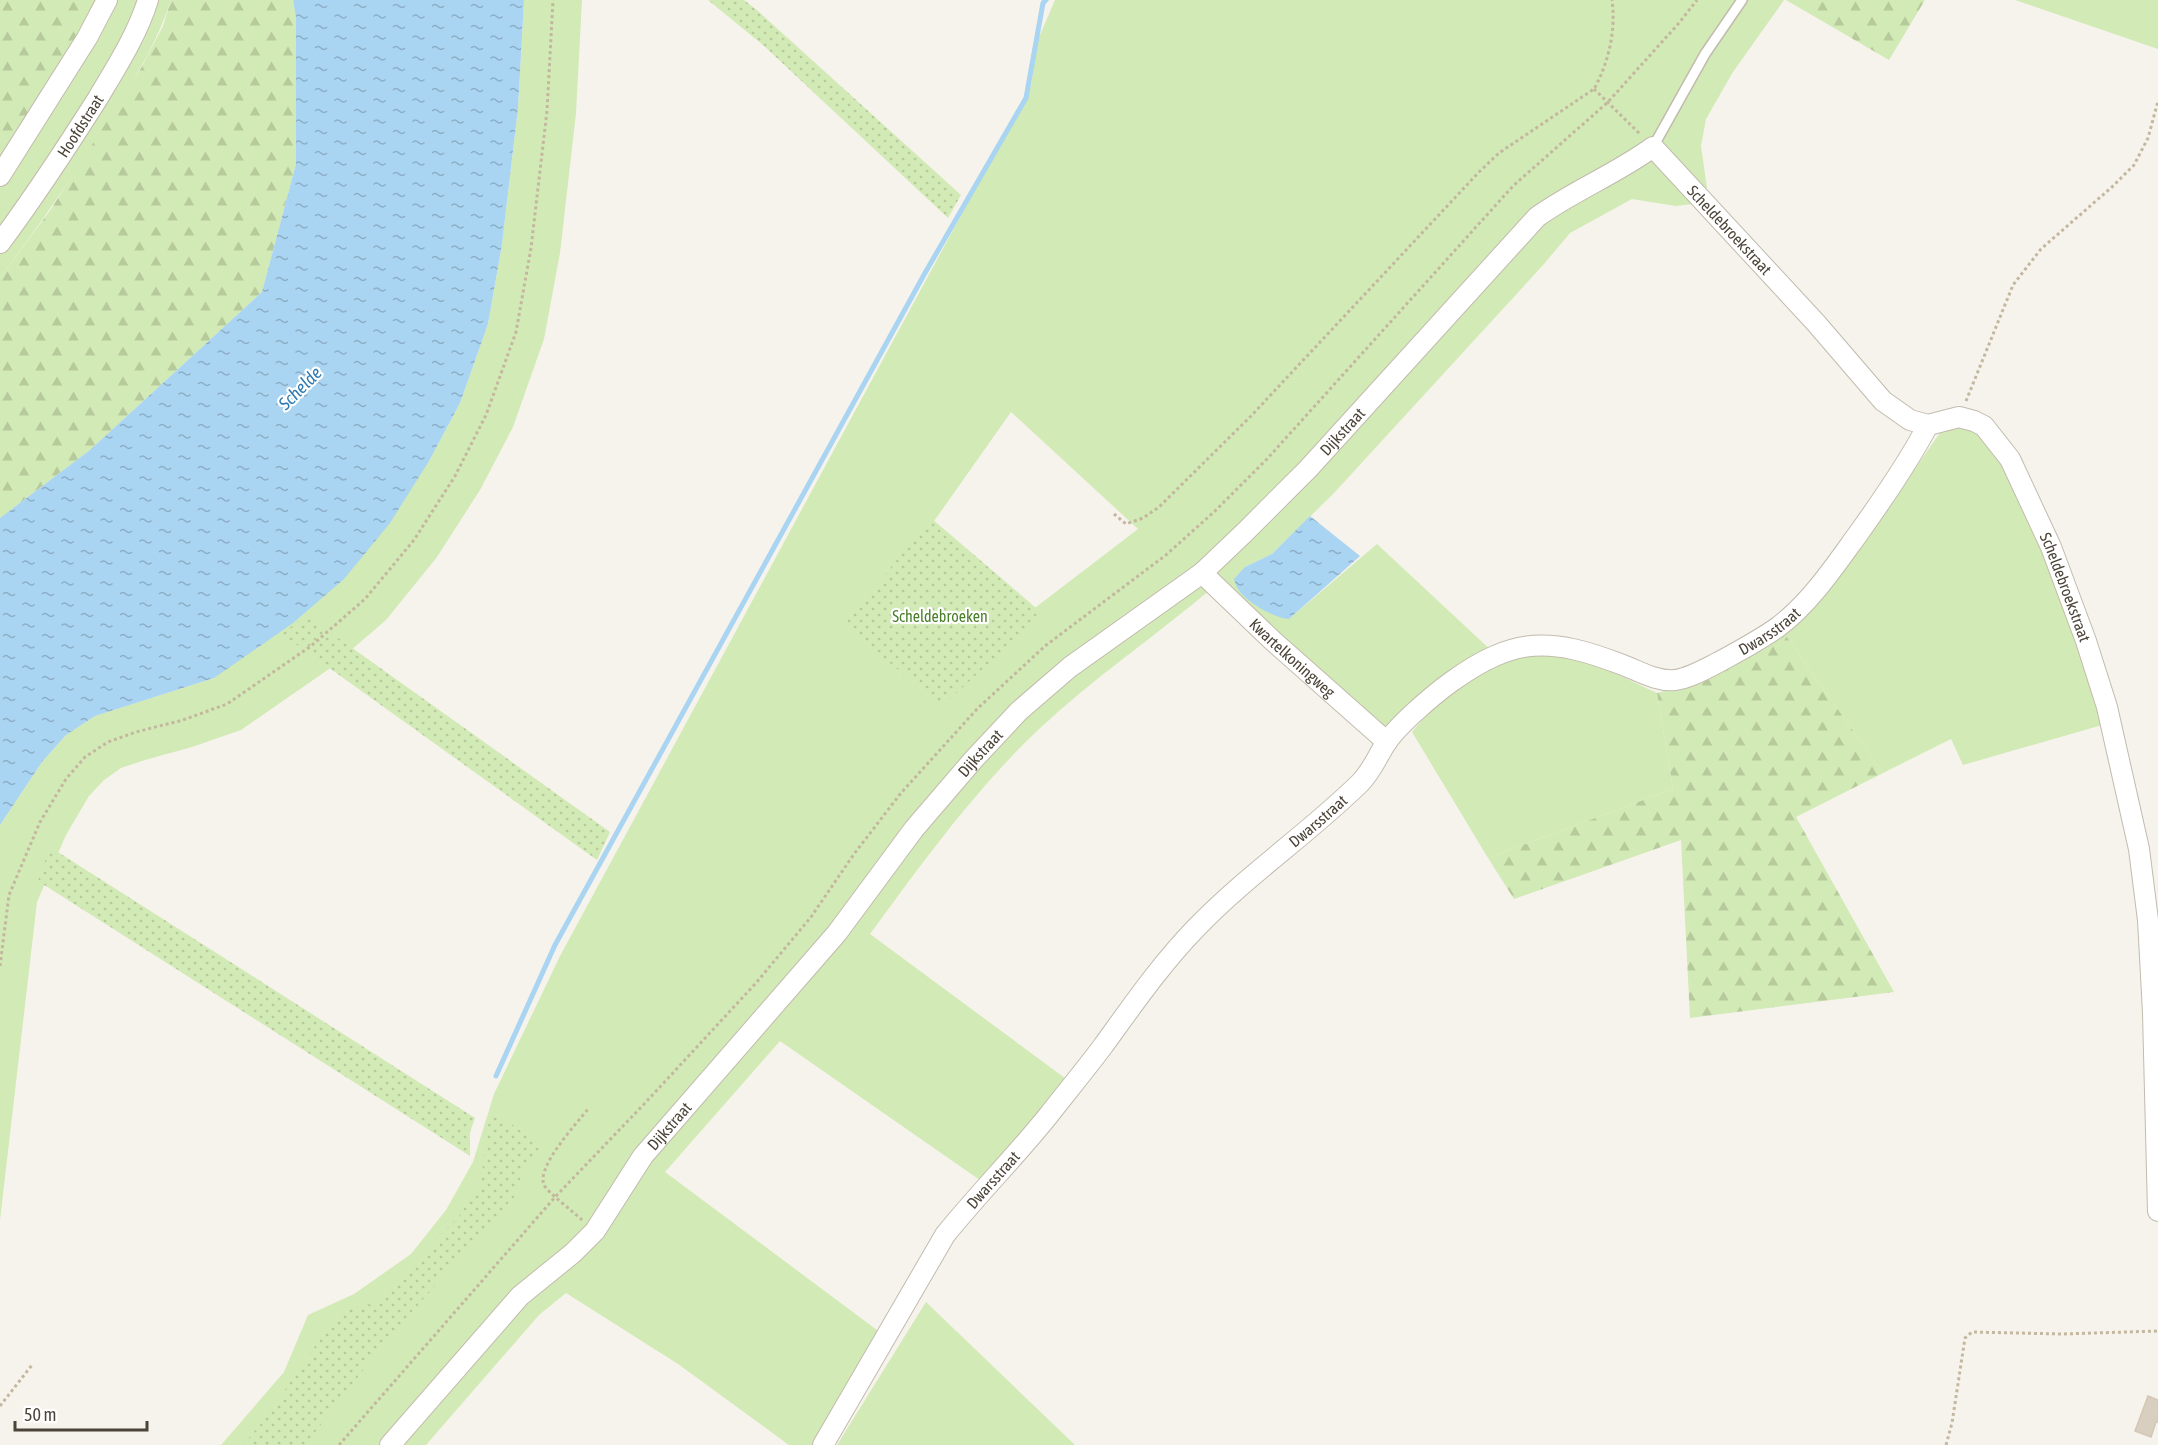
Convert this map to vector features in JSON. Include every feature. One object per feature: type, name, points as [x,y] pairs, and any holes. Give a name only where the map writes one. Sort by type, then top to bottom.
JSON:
[{"type":"street","points":[[0,176],[87,38],[107,0]]},
{"type":"street","name":"Hoofdstraat","points":[[0,243],[34,197],[122,58],[143,18],[148,0]]},
{"type":"street","name":"Scheldebroekstraat","points":[[1653,147],[1816,323],[1883,401],[1910,420],[1928,425]]},
{"type":"street","name":"Dijkstraat","points":[[390,1445],[520,1296],[573,1252],[594,1231],[643,1156],[837,933],[914,829],[1019,711],[1070,667],[1202,573],[1308,469],[1537,218],[1551,207],[1653,147]]},
{"type":"street","points":[[1928,425],[1959,417]]},
{"type":"street","name":"Scheldebroekstraat","points":[[1959,417],[1984,426],[2010,459],[2051,547],[2107,707],[2139,849],[2148,920],[2153,1013],[2158,1211]]},
{"type":"street","name":"Dwarsstraat","points":[[823,1445],[945,1235],[967,1207],[1046,1119],[1146,987],[1192,931],[1326,815],[1363,779],[1379,758],[1387,742],[1427,701],[1495,654],[1514,649],[1546,644],[1598,655],[1659,679],[1676,680],[1697,673],[1752,643],[1778,627],[1802,606],[1874,511],[1928,425]]},
{"type":"street","name":"Kwartelkoningweg","points":[[1202,573],[1272,641],[1387,742]]},
{"type":"lane","points":[[1653,147],[1705,54],[1742,0]]},
{"type":"path","points":[[0,966],[9,895],[40,822],[66,779],[85,757],[108,742],[183,720],[227,704],[311,646],[365,599],[414,540],[454,476],[486,415],[516,332],[531,248],[546,122],[553,0]]},
{"type":"path","points":[[1114,514],[1126,524],[1143,518],[1159,507],[1251,416],[1479,172],[1499,153],[1594,89],[1602,75],[1613,33],[1612,0]]},
{"type":"path","points":[[1608,102],[1680,23],[1697,0]]},
{"type":"path","points":[[1594,89],[1653,147]]},
{"type":"path","points":[[1959,417],[2013,285],[2041,249],[2114,186],[2134,165],[2148,138],[2158,101]]},
{"type":"path","points":[[588,1109],[549,1159],[543,1175],[544,1185],[594,1231]]},
{"type":"path","points":[[1946,1445],[1952,1423],[1965,1338],[1972,1332],[2062,1334],[2158,1331]]},
{"type":"path","points":[[0,1406],[32,1365]]},
{"type":"green space","points":[[0,0],[107,0],[0,176]]},
{"type":"green space","points":[[107,0],[171,0],[139,71],[115,111],[59,196],[0,278],[0,176]]},
{"type":"green space","points":[[171,0],[293,0],[296,18],[296,164],[262,292],[90,450],[0,518],[0,278],[51,209],[141,68],[163,26]]},
{"type":"green space","points":[[524,0],[582,0],[576,113],[560,253],[544,339],[513,427],[480,490],[437,557],[386,620],[329,669],[241,730],[121,768],[104,780],[89,796],[66,835],[37,902],[0,1220],[0,825],[42,762],[66,735],[95,716],[214,678],[429,461],[460,403],[488,324],[502,244],[518,108]]},
{"type":"green space","points":[[708,0],[744,0],[961,195],[948,218],[763,45]]},
{"type":"green space","points":[[1055,0],[1784,0],[1733,72],[1706,119],[1701,146],[1707,188],[1702,201],[1676,206],[1632,199],[1570,233],[1334,493],[1272,554],[1245,567],[1289,619],[1377,544],[1495,654],[1387,742],[1215,586],[1081,692],[1015,753],[970,803],[870,934],[1073,1084],[987,1185],[780,1041],[665,1172],[885,1336],[823,1445],[789,1445],[678,1364],[566,1293],[539,1315],[426,1445],[221,1445],[284,1372],[308,1315],[354,1294],[411,1254],[446,1210],[473,1162],[494,1094],[560,956],[1031,86],[1037,42]],"holes":[[[1011,412],[1138,529],[1027,614],[850,629],[937,517]]]},
{"type":"green space","points":[[1786,0],[1925,0],[1889,60]]},
{"type":"green space","points":[[2015,0],[2158,0],[2158,49]]},
{"type":"green space","points":[[1950,425],[1973,429],[1999,455],[2079,631],[2102,725],[1963,765],[1951,739],[1883,773],[1784,633],[1798,623],[1836,581],[1942,430]]},
{"type":"green space","name":"Scheldebroeken","points":[[931,518],[1043,614],[942,706],[844,625]]},
{"type":"green space","points":[[306,615],[610,832],[597,860],[282,634]]},
{"type":"green space","points":[[1784,633],[1883,773],[1796,817],[1894,992],[1690,1018],[1681,840],[1514,899],[1488,858],[1673,789],[1657,693],[1689,685]]},
{"type":"green space","points":[[1535,653],[1568,657],[1613,673],[1657,693],[1673,789],[1488,858],[1412,732],[1443,699],[1480,671],[1508,659]]},
{"type":"green space","points":[[50,847],[475,1118],[470,1132],[470,1156],[38,881]]},
{"type":"green space","points":[[494,1111],[545,1149],[521,1175],[516,1195],[385,1342],[305,1445],[243,1445],[264,1420],[336,1316],[346,1308],[371,1304],[383,1299],[392,1285],[459,1216],[481,1182],[487,1128]]},
{"type":"green space","points":[[926,1302],[1075,1445],[837,1445]]},
{"type":"water","name":"Schelde","points":[[293,0],[524,0],[518,108],[502,244],[488,324],[460,403],[429,461],[390,523],[344,579],[293,623],[214,678],[95,716],[66,735],[42,762],[0,825],[0,518],[90,450],[262,292],[296,164],[296,18]]},
{"type":"water","points":[[1310,516],[1360,556],[1289,619],[1283,618],[1269,613],[1247,599],[1238,589],[1234,579],[1245,567],[1272,554]]},
{"type":"building","points":[[2148,1396],[2158,1400],[2158,1422],[2156,1422],[2151,1437],[2135,1431]]},
{"type":"waterway","points":[[496,1076],[555,945],[925,273],[1026,98],[1043,3],[1046,0]]}]
